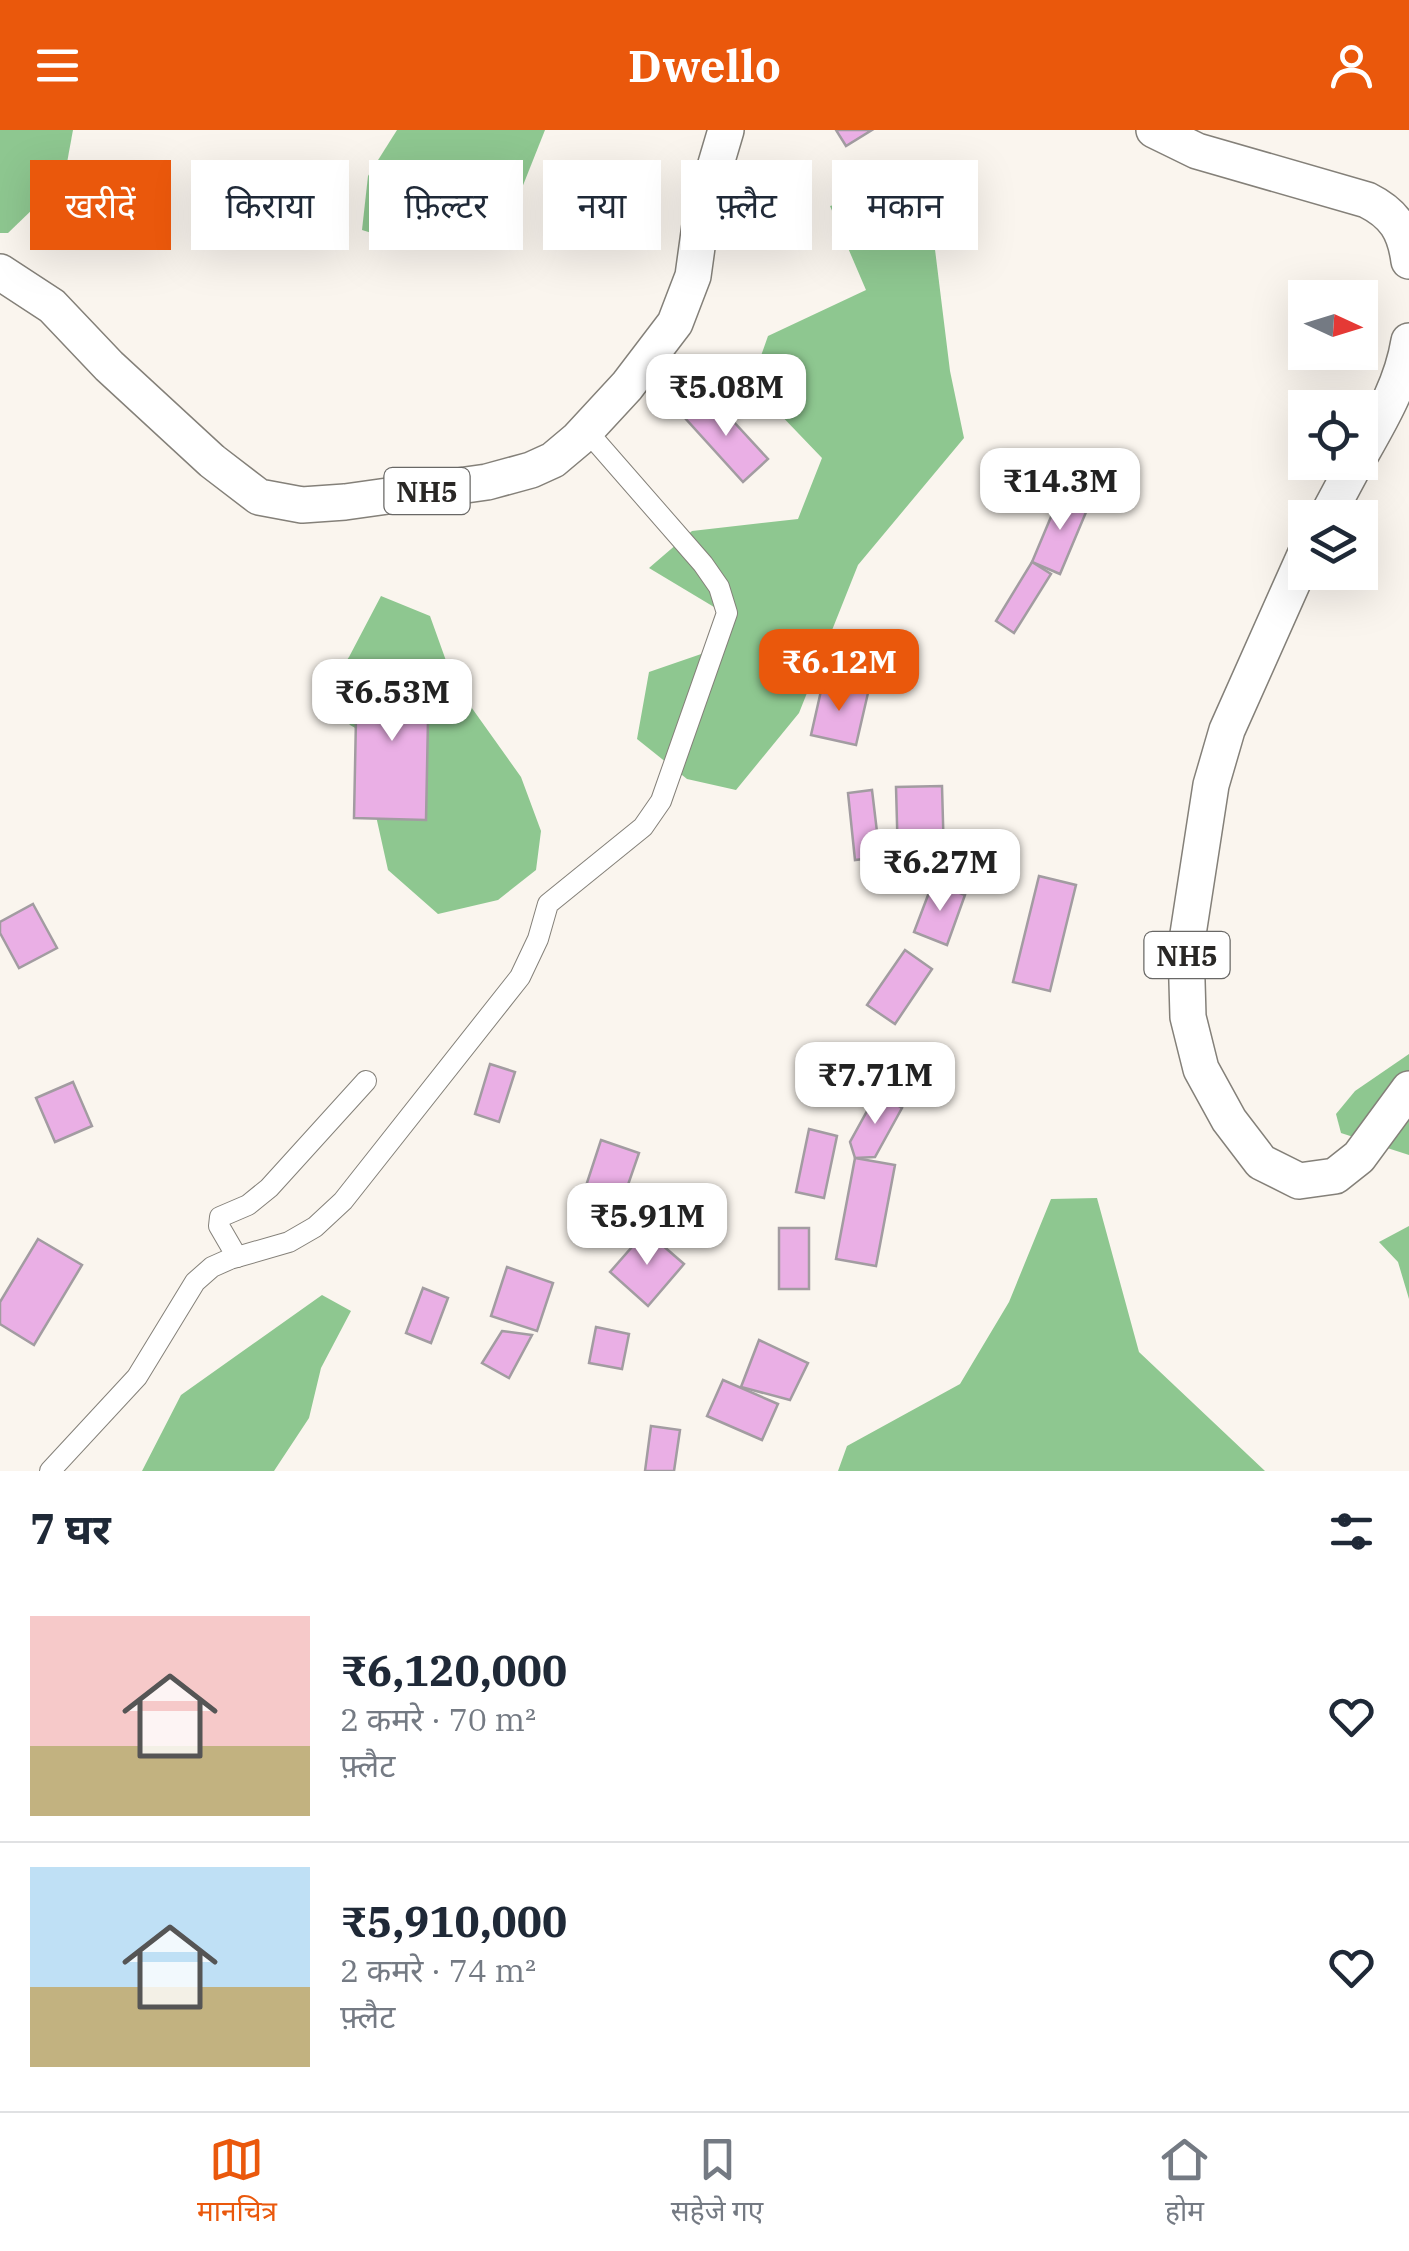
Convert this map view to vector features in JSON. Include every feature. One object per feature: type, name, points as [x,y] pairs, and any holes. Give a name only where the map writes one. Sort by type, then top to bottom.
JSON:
[{"type":"highway","name":"NH5","points":[[0,272],[52,306],[108,366],[212,461],[259,497],[302,505],[488,482],[553,460],[627,386],[675,323],[693,276],[702,211],[726,130]]},
{"type":"highway","points":[[1154,130],[1197,151],[1368,200],[1389,210],[1406,236],[1409,261]]},
{"type":"highway","points":[[1378,424],[1405,364],[1409,341]]},
{"type":"highway","name":"NH5","points":[[1289,590],[1227,730],[1211,785],[1186,947],[1188,1017],[1201,1070],[1229,1120],[1261,1162],[1299,1181],[1335,1176],[1359,1157],[1409,1089]]},
{"type":"street","points":[[50,1471],[137,1377],[194,1282],[212,1267],[289,1242],[315,1227],[343,1201],[520,976],[538,939],[548,904],[643,827],[660,801],[727,613],[719,586],[703,564],[586,430]]},
{"type":"street","points":[[237,1257],[219,1226],[220,1217],[248,1205],[268,1188],[366,1081]]},
{"type":"green space","points":[[0,130],[73,130],[67,160],[30,160],[30,212],[8,233],[0,233]]},
{"type":"green space","points":[[397,130],[545,130],[523,185],[523,160],[378,160]]},
{"type":"green space","points":[[369,174],[369,232],[362,230]]},
{"type":"green space","points":[[849,250],[935,250],[950,371],[964,438],[858,565],[799,713],[736,790],[687,779],[637,739],[649,672],[707,652],[719,610],[649,568],[692,531],[798,519],[822,458],[751,384],[768,336],[866,290]]},
{"type":"green space","points":[[381,596],[430,616],[454,683],[521,777],[541,831],[536,870],[498,900],[438,914],[388,870],[376,816],[391,748],[350,725],[322,694],[349,657]]},
{"type":"green space","points":[[1409,1054],[1409,1155],[1341,1133],[1336,1114],[1355,1091]]},
{"type":"green space","points":[[1097,1198],[1139,1352],[1265,1471],[838,1471],[847,1446],[960,1384],[1009,1302],[1051,1199]]},
{"type":"green space","points":[[1409,1226],[1409,1299],[1398,1262],[1379,1242]]},
{"type":"green space","points":[[322,1295],[351,1311],[321,1368],[309,1418],[274,1471],[142,1471],[181,1395]]},
{"type":"building","points":[[836,130],[872,130],[846,146]]},
{"type":"building","points":[[709,395],[768,459],[743,482],[685,418]]},
{"type":"building","points":[[1061,493],[1089,505],[1060,574],[1032,562]]},
{"type":"building","points":[[1032,562],[1051,574],[1014,633],[996,621]]},
{"type":"building","points":[[357,668],[429,669],[426,820],[354,818]]},
{"type":"building","points":[[823,682],[868,693],[856,745],[811,735]]},
{"type":"building","points":[[942,786],[944,857],[898,859],[896,787]]},
{"type":"building","points":[[872,790],[880,857],[855,860],[848,793]]},
{"type":"building","points":[[1039,876],[1076,885],[1050,991],[1013,982]]},
{"type":"building","points":[[933,882],[965,895],[947,945],[914,932]]},
{"type":"building","points":[[33,904],[57,948],[19,968],[0,933],[0,922]]},
{"type":"building","points":[[905,950],[932,969],[895,1024],[867,1005]]},
{"type":"building","points":[[490,1064],[515,1072],[499,1122],[475,1114]]},
{"type":"building","points":[[73,1082],[92,1126],[55,1142],[36,1098]]},
{"type":"building","points":[[877,1093],[902,1108],[875,1157],[855,1158],[850,1142]]},
{"type":"building","points":[[809,1129],[837,1136],[824,1198],[796,1192]]},
{"type":"building","points":[[601,1140],[639,1153],[620,1208],[583,1195]]},
{"type":"building","points":[[855,1158],[895,1165],[876,1266],[836,1259]]},
{"type":"building","points":[[779,1228],[809,1228],[809,1289],[779,1289]]},
{"type":"building","points":[[646,1231],[684,1264],[648,1306],[610,1272]]},
{"type":"building","points":[[38,1239],[82,1265],[34,1345],[0,1324],[0,1302]]},
{"type":"building","points":[[507,1267],[553,1283],[537,1331],[491,1316]]},
{"type":"building","points":[[423,1288],[448,1298],[431,1343],[406,1333]]},
{"type":"building","points":[[596,1327],[629,1334],[622,1369],[589,1363]]},
{"type":"building","points":[[502,1331],[532,1335],[509,1378],[482,1363]]},
{"type":"building","points":[[759,1340],[808,1363],[790,1400],[741,1387]]},
{"type":"building","points":[[723,1380],[778,1404],[762,1440],[707,1416]]},
{"type":"building","points":[[651,1426],[680,1430],[674,1471],[645,1471]]}]
